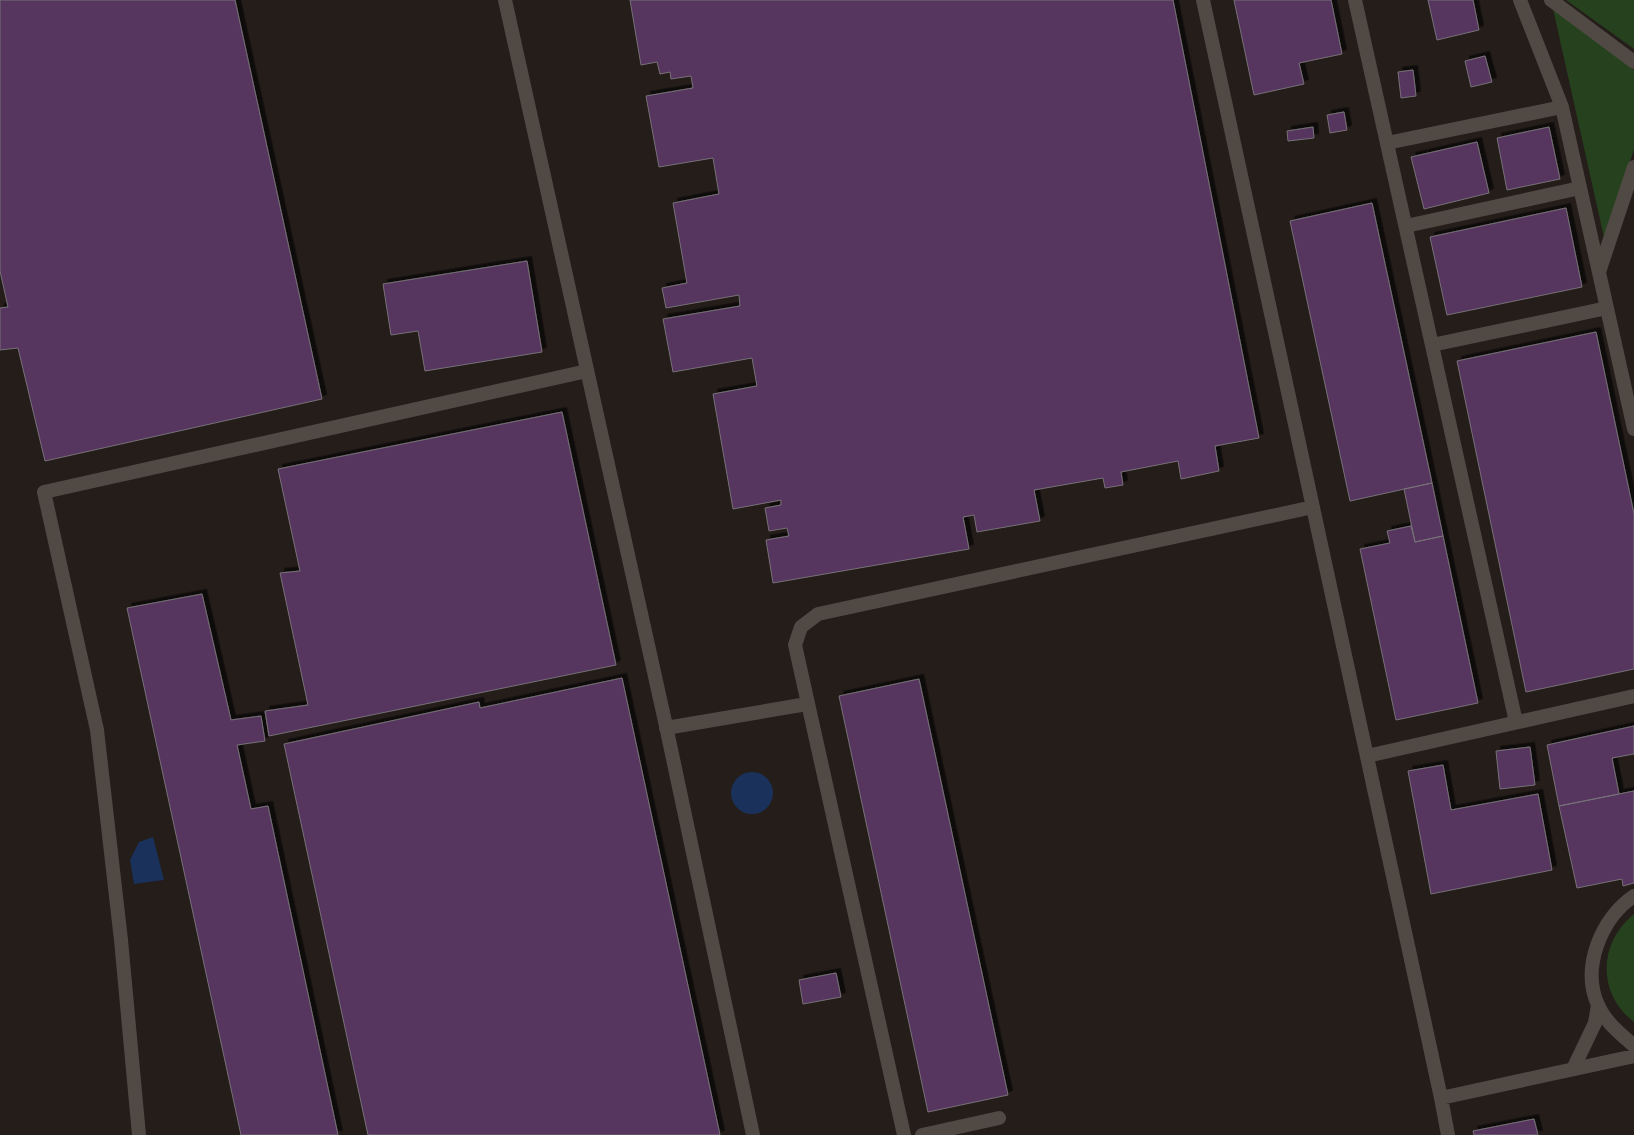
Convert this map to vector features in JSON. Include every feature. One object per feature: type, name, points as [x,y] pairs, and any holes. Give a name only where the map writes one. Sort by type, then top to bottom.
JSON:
[{"type":"lane","points":[[505,0],[666,728],[753,1135]]},
{"type":"lane","points":[[1203,0],[1448,1135]]},
{"type":"lane","points":[[1355,0],[1516,722]]},
{"type":"lane","points":[[1520,0],[1562,107],[1634,429]]},
{"type":"lane","points":[[1551,0],[1634,62]]},
{"type":"lane","points":[[1387,143],[1562,107]]},
{"type":"lane","points":[[1599,272],[1634,167]]},
{"type":"lane","points":[[1406,226],[1580,188]]},
{"type":"lane","points":[[1432,345],[1607,308]]},
{"type":"lane","points":[[139,1135],[121,940],[97,730],[44,492],[587,371]]},
{"type":"lane","points":[[904,1135],[795,645],[801,627],[818,614],[1313,506]]},
{"type":"lane","points":[[1367,756],[1634,696]]},
{"type":"lane","points":[[666,728],[807,704]]},
{"type":"lane","points":[[1634,896],[1618,910],[1606,926],[1597,945],[1592,966],[1593,985],[1598,1005],[1610,1024],[1634,1046]]},
{"type":"lane","points":[[1573,1069],[1595,1023],[1598,1005]]},
{"type":"lane","points":[[1441,1098],[1634,1056]]},
{"type":"lane","points":[[922,1135],[999,1118]]},
{"type":"green space","points":[[1566,0],[1634,0],[1634,49]]},
{"type":"green space","points":[[1553,9],[1634,70],[1634,149],[1605,242]]},
{"type":"green space","points":[[1634,914],[1634,1022],[1622,1011],[1613,997],[1608,983],[1607,968],[1608,954],[1614,939],[1622,926]]},
{"type":"water","points":[[756,772],[764,775],[770,781],[773,793],[770,805],[764,811],[748,814],[740,811],[734,805],[731,789],[734,781],[740,775]]},
{"type":"water","points":[[153,837],[164,880],[134,884],[130,860],[139,842]]},
{"type":"building","points":[[0,0],[235,0],[322,399],[45,461],[18,348],[0,350],[0,308],[8,307],[0,271]]},
{"type":"building","points":[[630,0],[1173,0],[1259,438],[1215,446],[1219,471],[1181,479],[1178,461],[1121,472],[1123,485],[1105,488],[1103,478],[1034,490],[1040,521],[977,532],[974,515],[963,517],[969,549],[773,583],[766,540],[789,536],[787,528],[769,531],[765,508],[781,505],[781,500],[733,509],[713,394],[757,386],[752,358],[673,372],[663,319],[740,306],[739,295],[666,308],[662,288],[687,283],[673,203],[719,194],[713,158],[659,167],[646,96],[693,88],[691,76],[671,79],[670,72],[660,74],[657,62],[641,65]]},
{"type":"building","points":[[1234,0],[1331,0],[1342,54],[1299,63],[1304,84],[1254,95]]},
{"type":"building","points":[[1428,0],[1473,0],[1479,30],[1437,40]]},
{"type":"building","points":[[1485,56],[1492,82],[1471,87],[1465,61]]},
{"type":"building","points":[[1413,70],[1416,96],[1401,98],[1398,72]]},
{"type":"building","points":[[1344,112],[1347,130],[1330,133],[1327,115]]},
{"type":"building","points":[[1313,127],[1314,138],[1288,141],[1287,131]]},
{"type":"building","points":[[1549,127],[1560,179],[1507,190],[1497,138]]},
{"type":"building","points":[[1477,142],[1489,193],[1424,209],[1411,157]]},
{"type":"building","points":[[1372,203],[1432,483],[1350,501],[1290,221]]},
{"type":"building","points":[[1566,208],[1582,287],[1447,315],[1430,237]]},
{"type":"building","points":[[527,261],[542,352],[425,371],[418,331],[391,335],[383,284]]},
{"type":"building","points":[[1596,332],[1634,514],[1634,669],[1526,692],[1457,361]]},
{"type":"building","points":[[562,412],[616,665],[269,736],[265,711],[308,705],[280,573],[300,571],[278,469]]},
{"type":"building","points":[[1432,483],[1443,536],[1415,542],[1404,489]]},
{"type":"building","points":[[1411,526],[1415,542],[1443,536],[1478,703],[1396,720],[1360,549],[1390,543],[1387,531]]},
{"type":"building","points":[[202,594],[231,720],[261,716],[265,741],[237,745],[251,809],[268,806],[338,1135],[241,1135],[127,608]]},
{"type":"building","points":[[622,678],[720,1135],[368,1135],[284,744],[479,702],[480,708]]},
{"type":"building","points":[[919,679],[1008,1095],[928,1112],[839,696]]},
{"type":"building","points":[[1634,726],[1634,754],[1612,758],[1619,794],[1559,806],[1547,745]]},
{"type":"building","points":[[1530,747],[1535,785],[1500,789],[1496,751]]},
{"type":"building","points":[[1443,765],[1451,810],[1538,794],[1552,870],[1431,894],[1408,771]]},
{"type":"building","points":[[1634,791],[1634,883],[1623,886],[1622,879],[1577,888],[1559,806]]},
{"type":"building","points":[[836,973],[841,997],[803,1004],[799,980]]},
{"type":"building","points":[[1534,1119],[1538,1135],[1474,1135],[1473,1131]]}]
